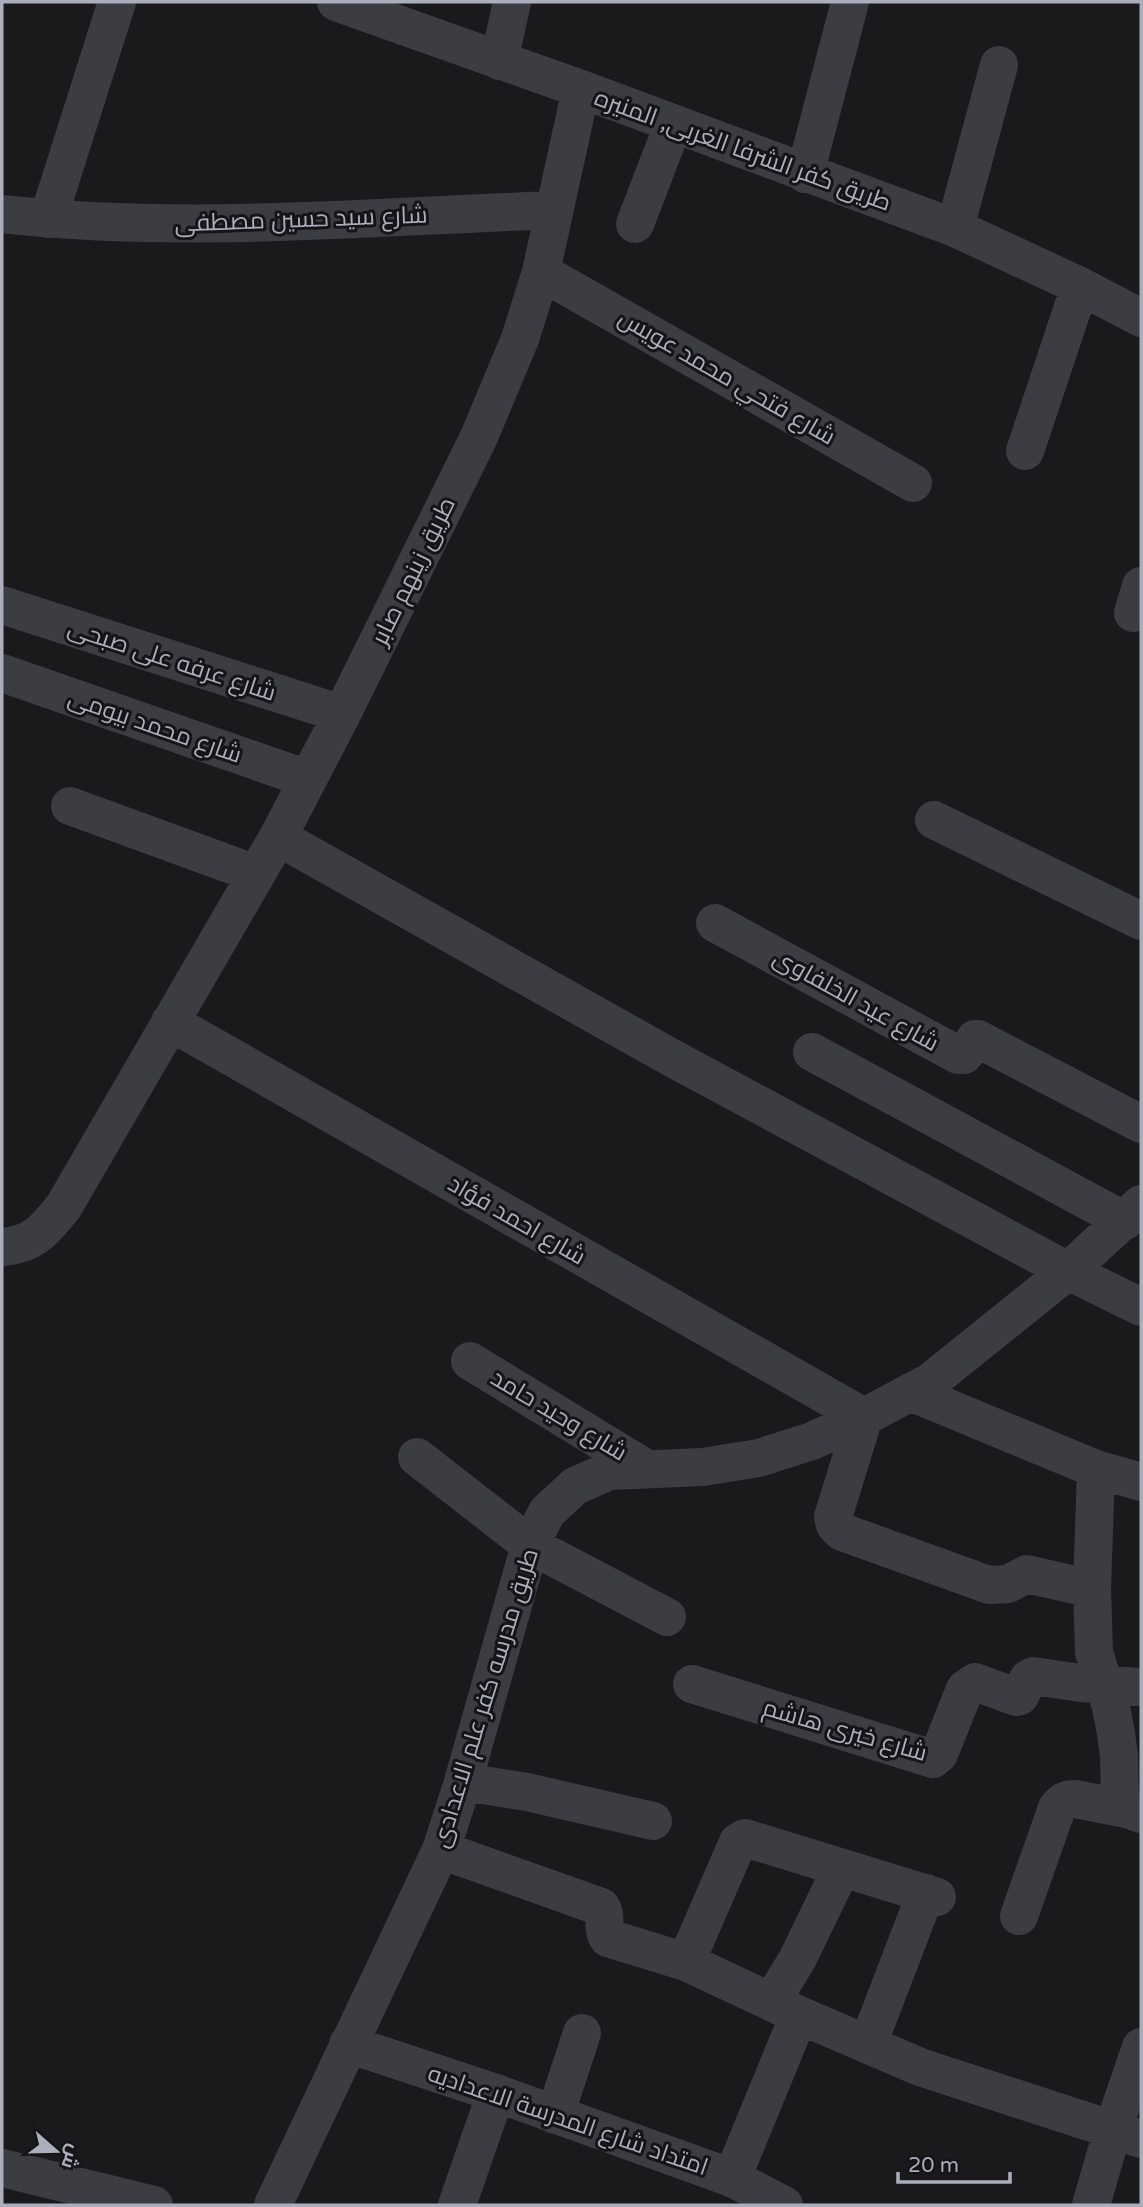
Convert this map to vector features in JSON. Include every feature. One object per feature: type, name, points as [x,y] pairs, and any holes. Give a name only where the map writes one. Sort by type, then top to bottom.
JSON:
[{"type":"street","points":[[48,219],[117,2]]},
{"type":"street","points":[[499,61],[512,2]]},
{"type":"street","points":[[805,174],[850,2]]},
{"type":"street","name":"طريق كفر الشرفا الغربى, المنيره","points":[[349,4],[955,228],[1080,286],[1141,318]]},
{"type":"street","points":[[955,228],[999,65]]},
{"type":"street","name":"طريق زينهم صابر","points":[[2,1247],[18,1246],[46,1231],[64,1206],[278,836],[342,714],[478,439],[520,339],[541,272],[581,89]]},
{"type":"street","points":[[635,224],[673,125]]},
{"type":"street","name":"شارع سيد حسين مصطفى","points":[[2,214],[158,224],[554,210]]},
{"type":"street","name":"شارع فتحي محمد عويس","points":[[541,272],[913,483]]},
{"type":"street","points":[[1025,451],[1080,286]]},
{"type":"street","name":"شارع عرفه على صبحى","points":[[2,605],[342,714]]},
{"type":"street","name":"شارع محمد بيومى","points":[[2,673],[308,779]]},
{"type":"street","points":[[70,806],[256,874]]},
{"type":"street","points":[[934,820],[1141,921]]},
{"type":"street","points":[[278,836],[672,1058],[1068,1271],[1141,1307]]},
{"type":"street","name":"شارع عيد الخلفاوى","points":[[715,923],[958,1055],[964,1055],[975,1039],[978,1039],[1141,1124]]},
{"type":"street","name":"شارع احمد فؤاد","points":[[170,1022],[864,1417]]},
{"type":"street","points":[[812,1052],[1133,1212]]},
{"type":"street","name":"طريق مدرسه كفر علم الاعدادى","points":[[273,2205],[441,1850],[530,1545],[547,1511],[575,1486],[609,1471],[703,1467],[759,1458],[812,1441],[864,1417],[930,1382],[1068,1271],[1133,1212]]},
{"type":"street","name":"شارع وحيد حامد","points":[[470,1361],[647,1469]]},
{"type":"street","points":[[910,1392],[1097,1469],[1141,1482]]},
{"type":"street","points":[[864,1417],[833,1517],[835,1525],[842,1532],[989,1585],[1008,1584],[1019,1577],[1034,1574],[1092,1589]]},
{"type":"street","points":[[417,1457],[530,1545],[667,1617]]},
{"type":"street","points":[[1097,1469],[1092,1589],[1094,1652],[1116,1733],[1119,1756],[1118,1790],[1134,1812]]},
{"type":"street","name":"شارع خيرى هاشم","points":[[692,1684],[933,1759],[939,1754],[969,1684],[975,1682],[1016,1697],[1020,1696],[1028,1679],[1033,1676],[1104,1685]]},
{"type":"street","points":[[1104,1685],[1141,1687]]},
{"type":"street","points":[[463,1782],[527,1792],[653,1821]]},
{"type":"street","points":[[1018,1916],[1061,1802],[1075,1799],[1134,1812]]},
{"type":"street","points":[[687,1962],[738,1842],[745,1838],[931,1896],[868,2044]]},
{"type":"street","points":[[441,1850],[596,1905],[605,1913],[604,1929],[608,1938],[687,1962],[920,2067],[1127,2134]]},
{"type":"street","points":[[732,2178],[804,1947],[841,1869]]},
{"type":"street","points":[[555,2115],[582,2033]]},
{"type":"street","name":"امتداد شارع المدرسة الاعداديه","points":[[348,2044],[496,2093],[732,2178],[784,2205]]},
{"type":"street","points":[[1091,2205],[1127,2134],[1141,2047]]},
{"type":"street","points":[[457,2205],[496,2093]]},
{"type":"street","points":[[2,2168],[154,2205]]}]
